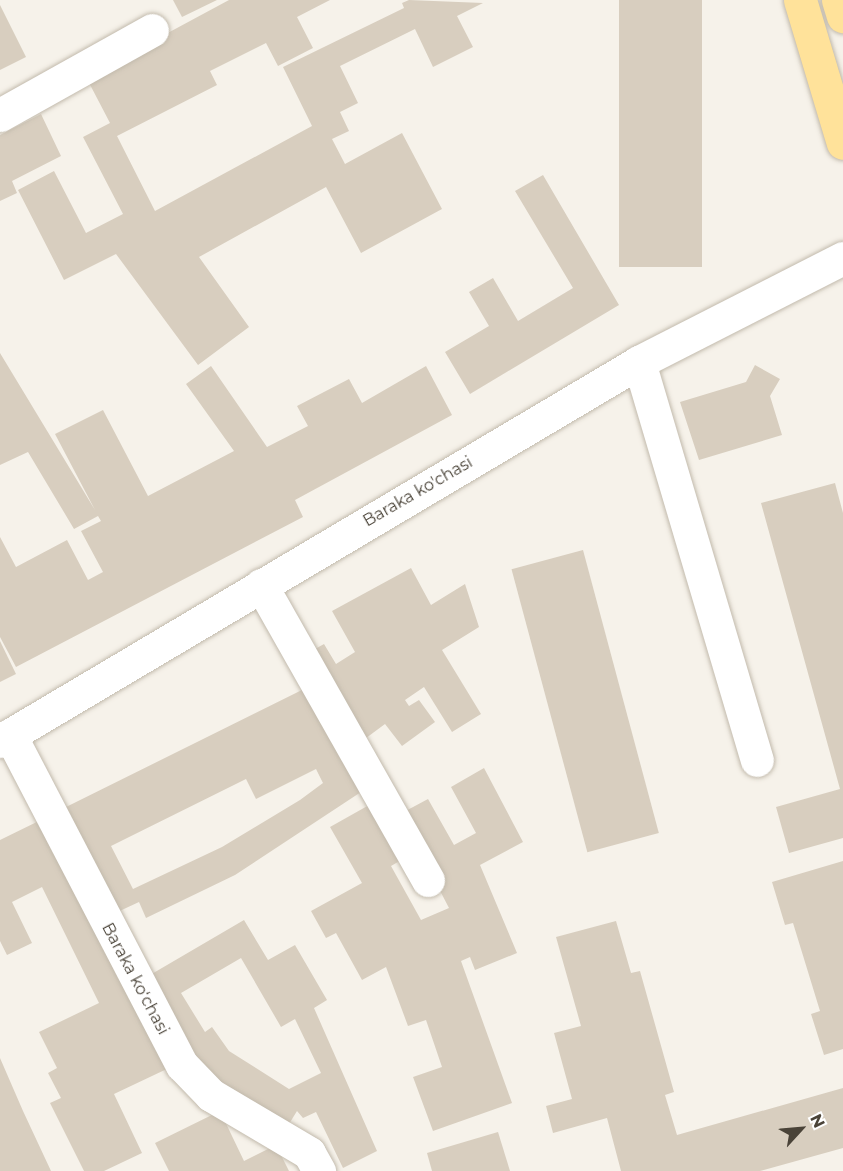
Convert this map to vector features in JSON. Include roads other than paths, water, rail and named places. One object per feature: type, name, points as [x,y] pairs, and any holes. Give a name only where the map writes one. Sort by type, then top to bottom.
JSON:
[{"type":"main road","points":[[801,0],[843,143]]},
{"type":"main road","points":[[838,0],[843,16]]},
{"type":"street","points":[[0,115],[152,30]]},
{"type":"street","name":"Baraka ko'chasi","points":[[5,738],[639,362],[843,258]]},
{"type":"street","points":[[639,362],[757,759]]},
{"type":"street","points":[[261,585],[428,880]]},
{"type":"street","name":"Baraka koʻchasi","points":[[5,738],[182,1065],[211,1095],[309,1153],[319,1171]]}]
